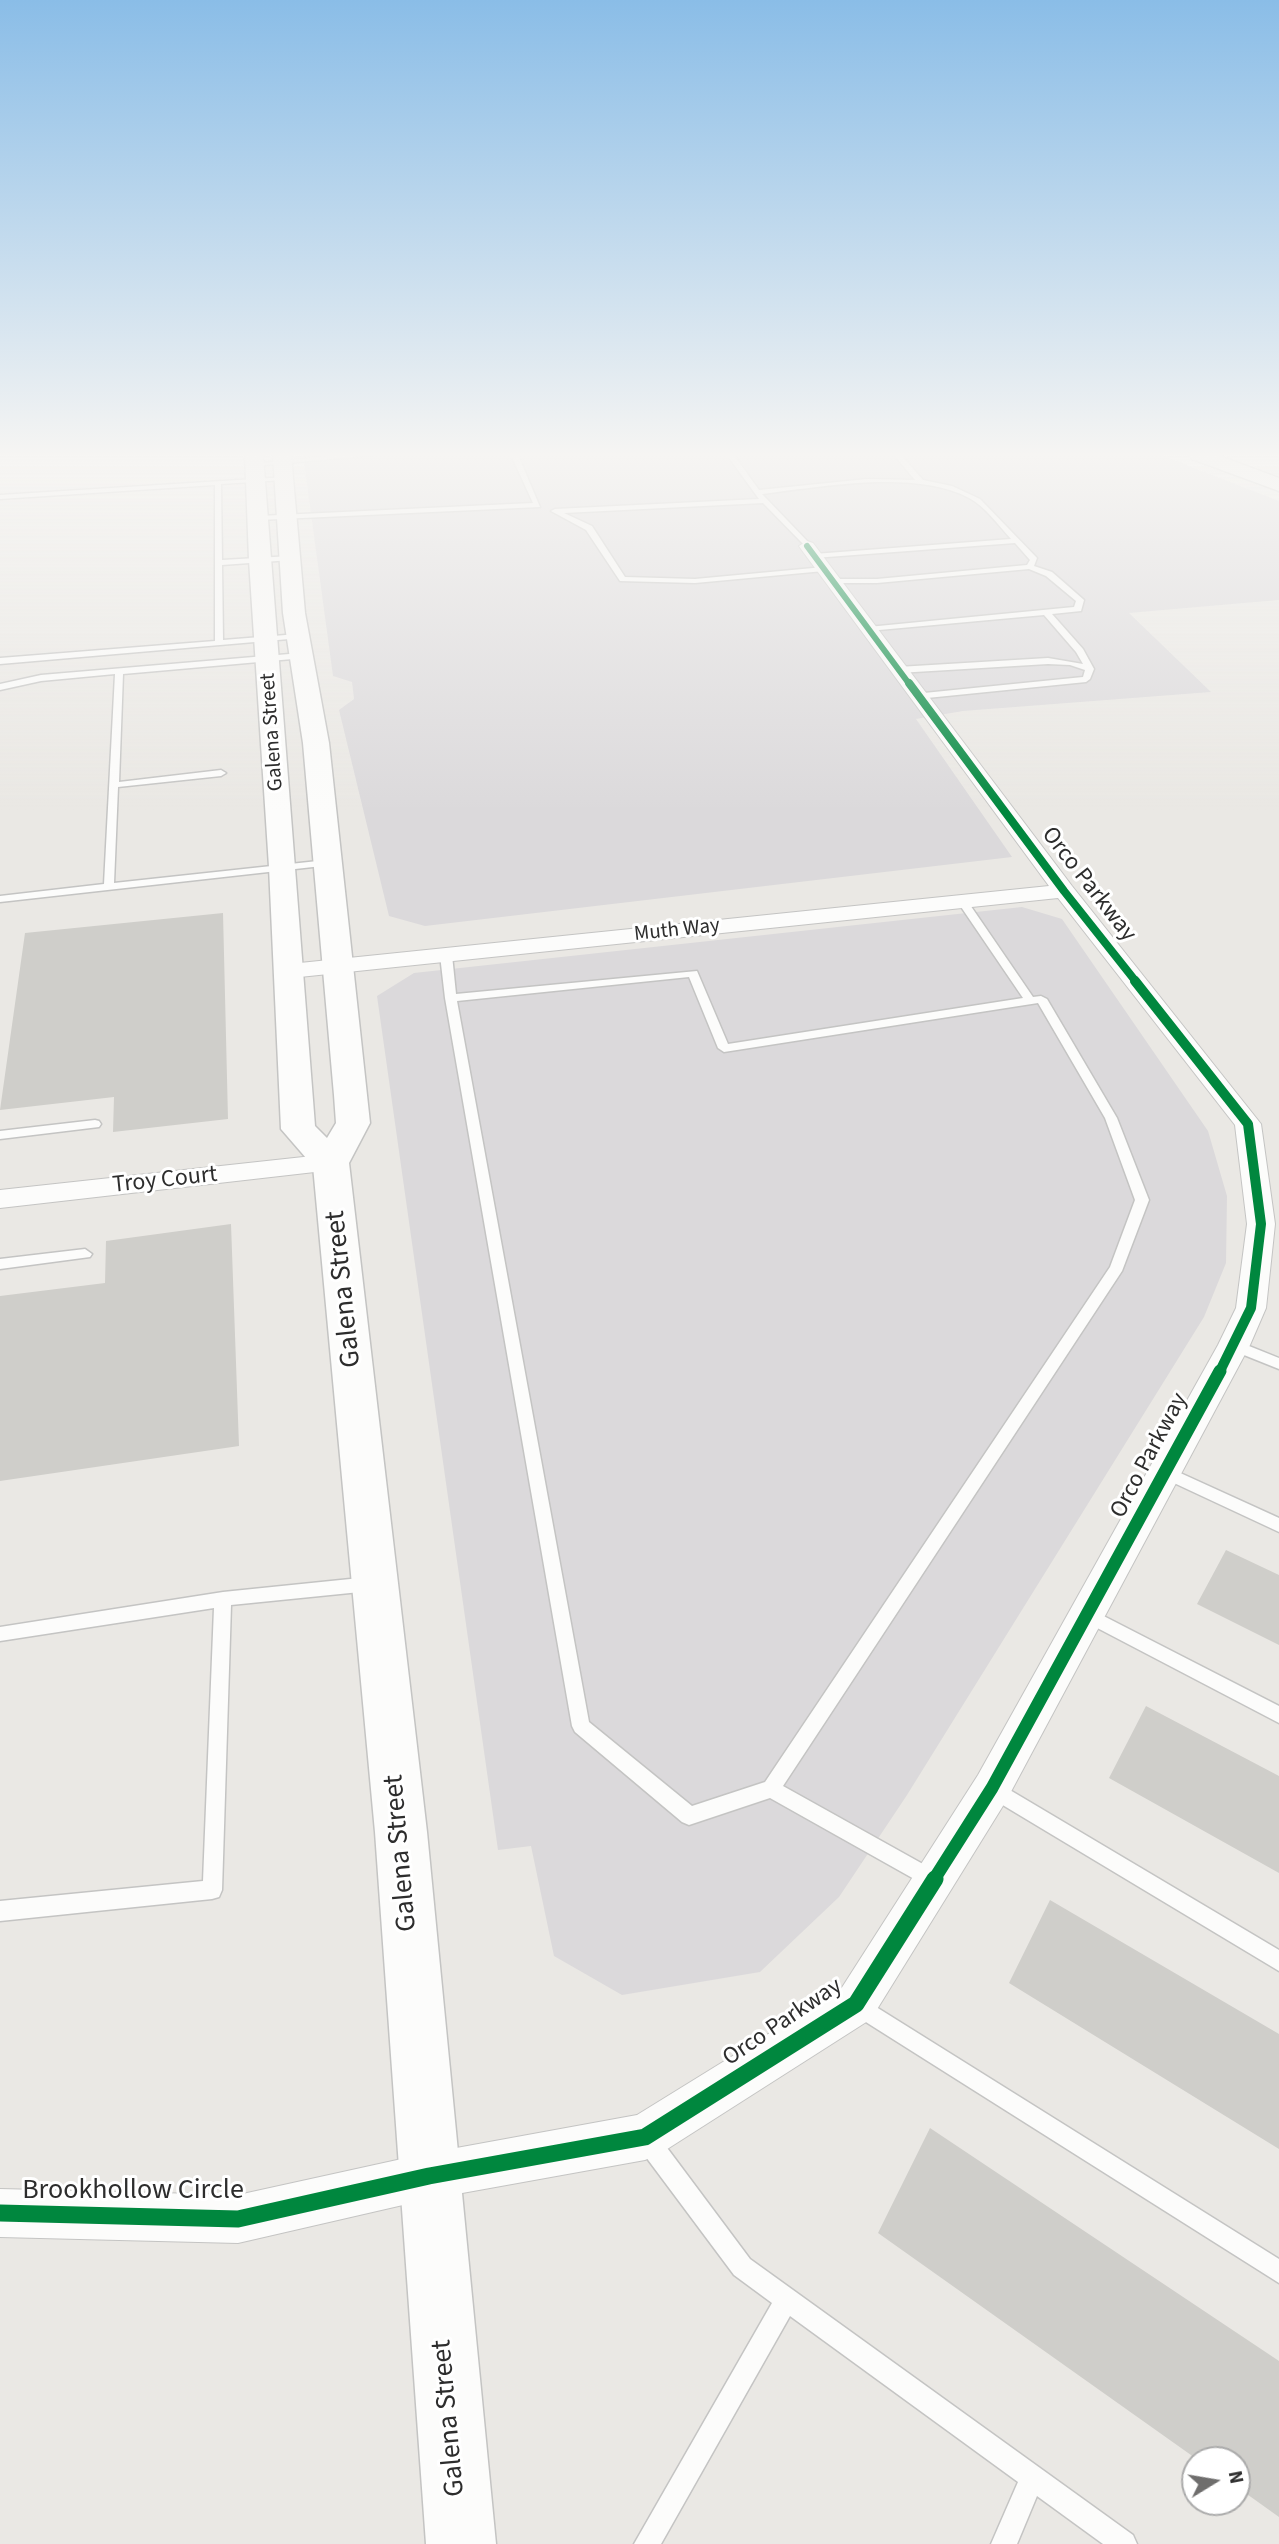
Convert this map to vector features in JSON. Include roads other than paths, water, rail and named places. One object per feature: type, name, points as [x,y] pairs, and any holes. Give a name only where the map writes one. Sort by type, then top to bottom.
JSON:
[{"type":"street","name":"Galena Street","points":[[260,574],[283,867],[298,1129],[331,1163]]},
{"type":"street","name":"Galena Street","points":[[293,574],[300,646],[316,743],[353,1124],[331,1163],[401,1832],[461,2544]]},
{"type":"street","name":"Orco Parkway","points":[[429,2176],[645,2137],[856,2004],[992,1788],[1234,1345],[1251,1308],[1270,1227],[1248,1124],[1064,891],[827,574]]},
{"type":"street","name":"Muth Way","points":[[290,971],[1064,891]]},
{"type":"street","name":"Troy Court","points":[[0,1199],[331,1163]]},
{"type":"street","name":"Brookhollow Circle","points":[[0,2213],[237,2220],[429,2176]]},
{"type":"lane","points":[[219,574],[219,643]]},
{"type":"lane","points":[[619,574],[623,579],[695,581],[745,574]]},
{"type":"lane","points":[[854,574],[877,581],[951,574]]},
{"type":"lane","points":[[868,629],[1048,614],[1078,609],[1080,600],[1048,574]]},
{"type":"lane","points":[[908,683],[1087,679],[1090,668],[1080,651],[1048,614]]},
{"type":"lane","points":[[0,662],[219,643],[268,649],[300,646]]},
{"type":"lane","points":[[0,687],[41,678],[119,672],[300,646]]},
{"type":"lane","points":[[908,683],[1048,661],[1090,668]]},
{"type":"lane","points":[[109,886],[119,672]]},
{"type":"lane","points":[[114,785],[221,774]]},
{"type":"lane","points":[[0,900],[327,863]]},
{"type":"lane","points":[[962,901],[1030,1000]]},
{"type":"lane","points":[[446,955],[451,998],[581,1726],[689,1816],[771,1789],[1116,1268],[1142,1200],[1111,1118],[1041,999],[724,1048],[693,973],[451,998]]},
{"type":"lane","points":[[0,1135],[95,1124]]},
{"type":"lane","points":[[0,1264],[85,1254]]},
{"type":"lane","points":[[1234,1345],[1279,1364]]},
{"type":"lane","points":[[1165,1472],[1279,1525]]},
{"type":"lane","points":[[0,1634],[223,1599],[376,1584]]},
{"type":"lane","points":[[0,1911],[212,1890],[223,1599]]},
{"type":"lane","points":[[1088,1615],[1279,1715]]},
{"type":"lane","points":[[992,1788],[1279,1961]]},
{"type":"lane","points":[[771,1789],[934,1880]]},
{"type":"lane","points":[[856,2004],[1279,2272]]},
{"type":"lane","points":[[645,2137],[741,2267],[1124,2544]]},
{"type":"lane","points":[[647,2544],[786,2299]]},
{"type":"lane","points":[[1004,2544],[1032,2478]]}]
